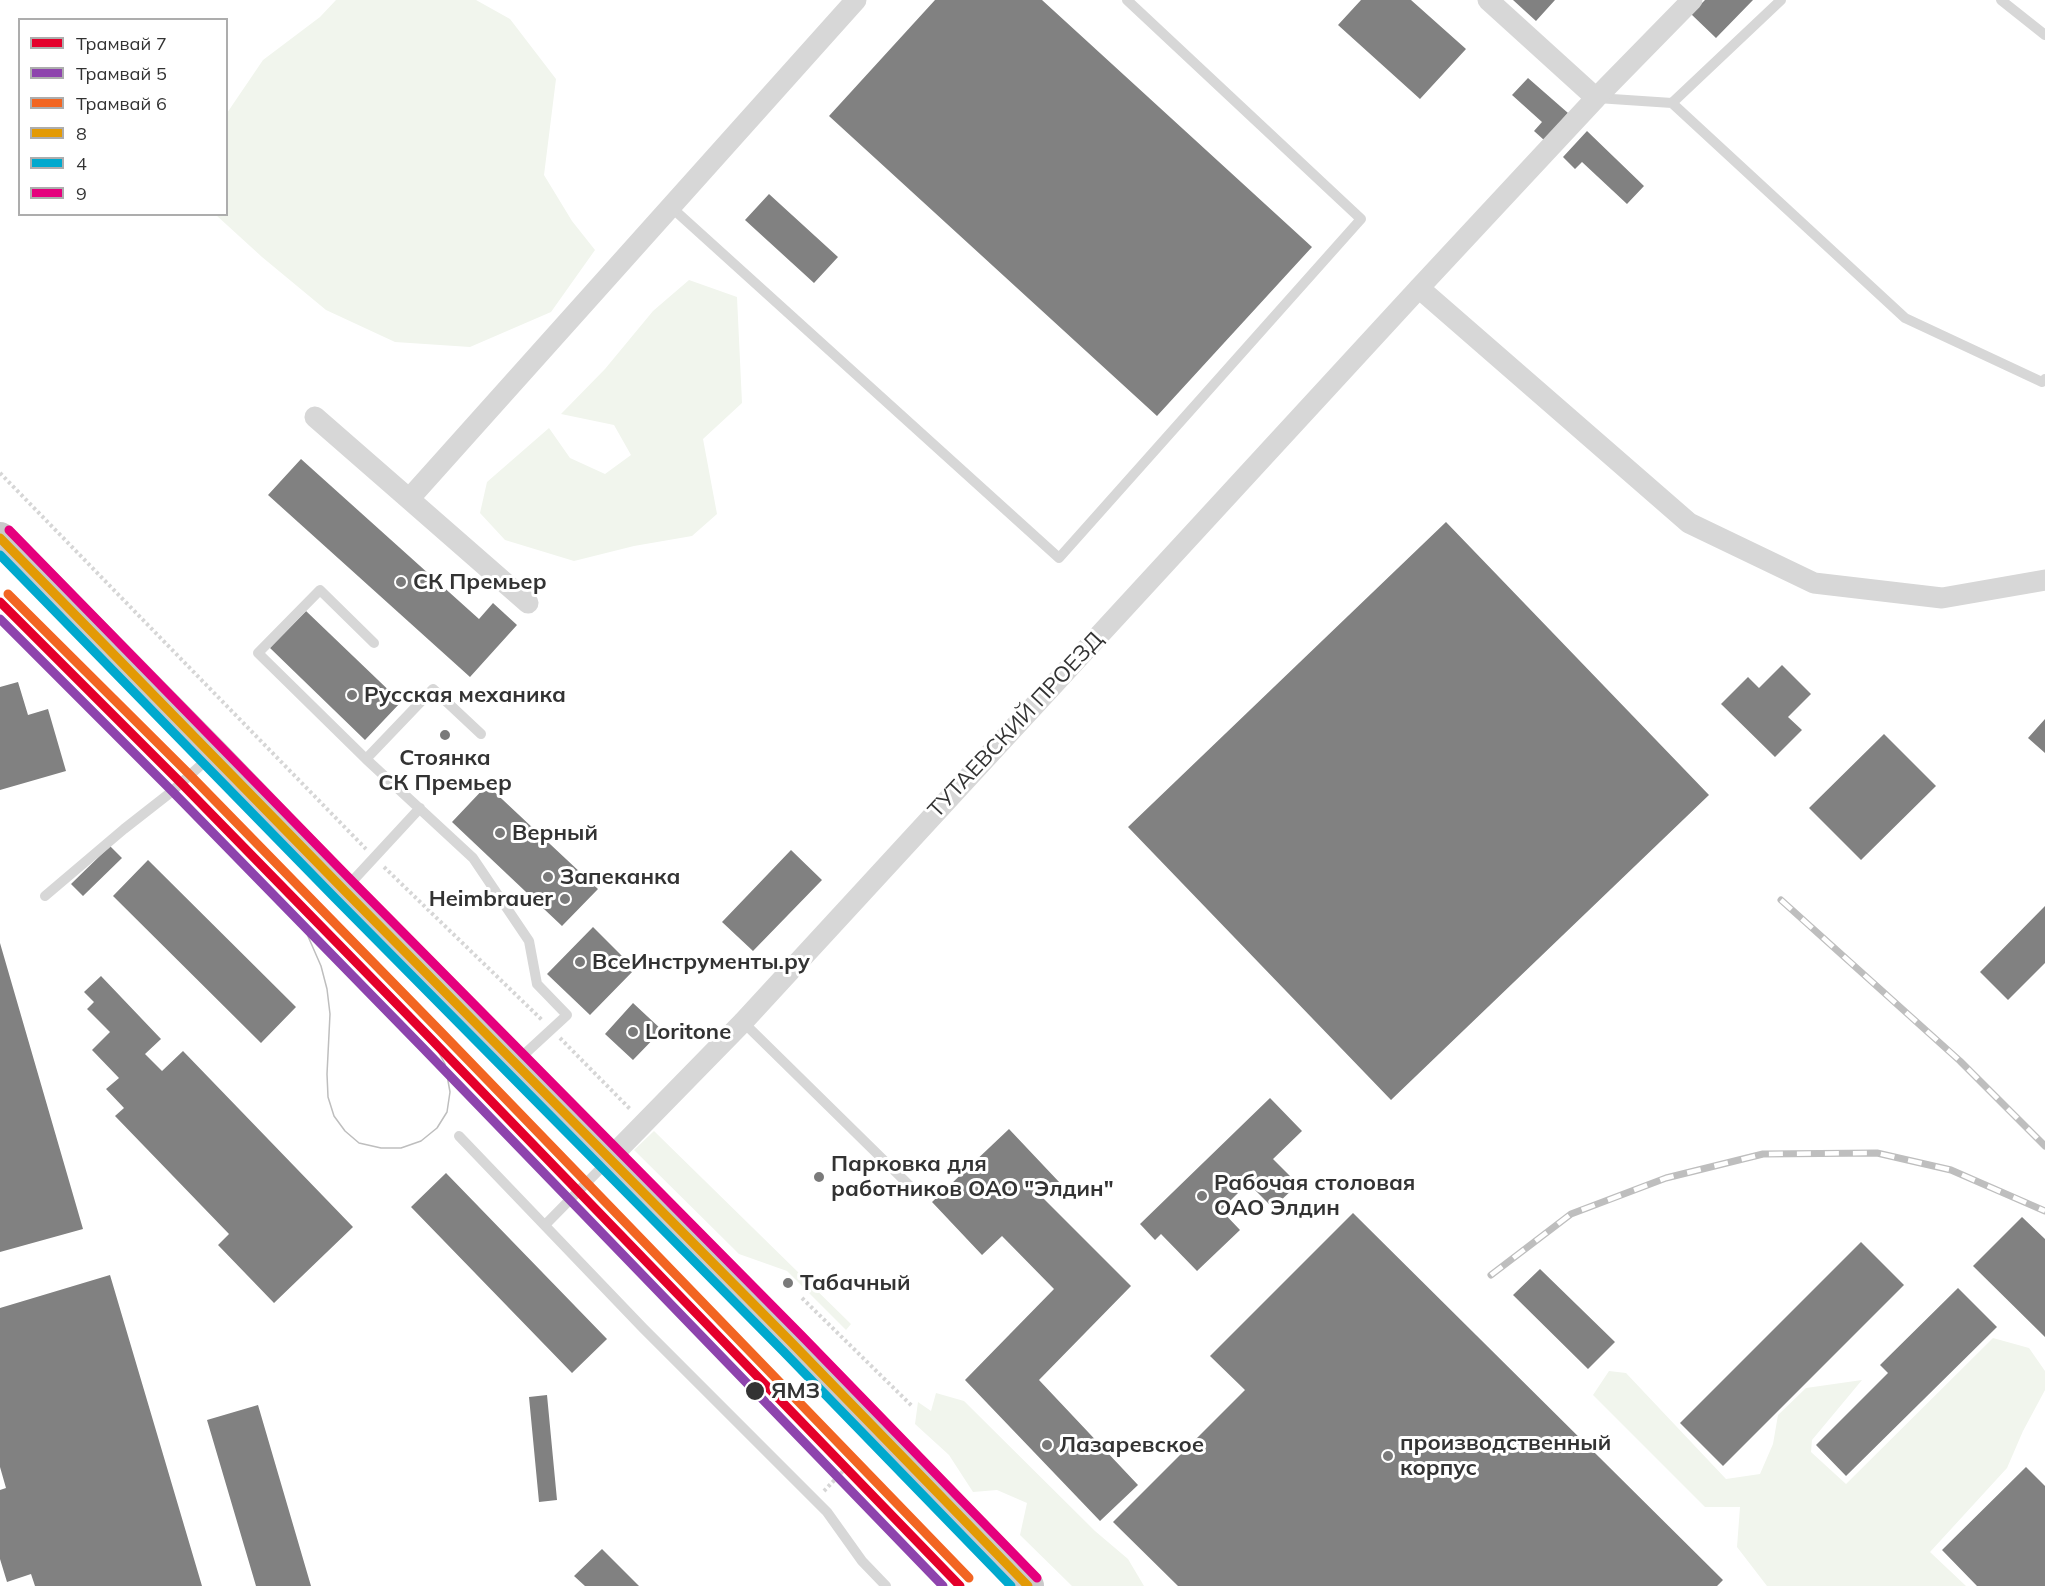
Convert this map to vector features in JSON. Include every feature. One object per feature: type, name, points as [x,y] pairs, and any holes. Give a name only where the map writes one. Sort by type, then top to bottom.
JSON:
[{"type":"main road","points":[[0,538],[1028,1586]]},
{"type":"street","points":[[409,499],[856,0]]},
{"type":"street","points":[[1488,0],[1596,98]]},
{"type":"street","name":"ТУТАЕВСКИЙ ПРОЕЗД","points":[[609,1159],[742,1022],[1419,288],[1596,98],[1692,0]]},
{"type":"street","points":[[1419,288],[1689,523],[1814,583],[1942,598],[2045,580]]},
{"type":"street","points":[[315,417],[528,603]]},
{"type":"lane","points":[[672,207],[1059,558],[1361,219],[1126,0]]},
{"type":"lane","points":[[1672,103],[1781,0]]},
{"type":"lane","points":[[2001,0],[2045,35]]},
{"type":"lane","points":[[1596,98],[1672,103],[1905,318],[2042,382],[2045,379]]},
{"type":"lane","points":[[374,643],[320,590],[258,653],[366,759],[473,858],[529,941],[537,984],[567,1015],[515,1063]]},
{"type":"lane","points":[[366,759],[434,689],[481,734]]},
{"type":"lane","points":[[45,896],[170,793],[213,754]]},
{"type":"lane","points":[[344,891],[420,808]]},
{"type":"lane","points":[[742,1022],[911,1187]]},
{"type":"lane","points":[[459,1136],[643,1328],[827,1512],[862,1562],[886,1586]]},
{"type":"lane","points":[[545,1225],[609,1159]]},
{"type":"path","points":[[0,473],[374,858],[551,1029],[645,1124]]},
{"type":"path","points":[[802,1298],[913,1407]]},
{"type":"shaded area","points":[[336,0],[476,0],[510,19],[556,79],[544,175],[572,221],[595,250],[551,312],[470,347],[395,342],[326,310],[217,216],[228,216],[228,112],[263,60],[320,17]]},
{"type":"shaded area","points":[[689,280],[737,297],[742,403],[703,439],[717,514],[692,536],[634,546],[574,561],[505,540],[480,513],[487,482],[549,428],[570,458],[605,474],[631,455],[614,425],[561,414],[605,369],[653,311]]},
{"type":"shaded area","points":[[654,1131],[851,1324],[846,1330],[787,1271],[739,1254],[634,1150]]},
{"type":"shaded area","points":[[1993,1338],[2029,1348],[2045,1371],[2045,1390],[2023,1431],[2007,1468],[1930,1552],[1966,1586],[1767,1586],[1737,1547],[1740,1507],[1705,1507],[1593,1395],[1609,1371],[1626,1373],[1726,1479],[1760,1474],[1773,1444],[1778,1415],[1806,1388],[1862,1380],[1812,1440],[1811,1452],[1846,1484]]},
{"type":"shaded area","points":[[936,1393],[964,1401],[1095,1531],[1128,1559],[1144,1586],[1072,1586],[1020,1535],[1027,1503],[997,1490],[973,1492],[949,1455],[915,1424],[918,1402],[931,1411]]},
{"type":"building","points":[[935,0],[1042,0],[1312,247],[1157,416],[829,116]]},
{"type":"building","points":[[1361,0],[1411,0],[1466,49],[1420,99],[1338,25]]},
{"type":"building","points":[[1513,0],[1555,0],[1536,21]]},
{"type":"building","points":[[1705,0],[1753,0],[1716,38],[1691,14]]},
{"type":"building","points":[[1528,78],[1568,113],[1544,140],[1534,131],[1542,122],[1512,95]]},
{"type":"building","points":[[1587,131],[1644,186],[1627,204],[1582,162],[1575,169],[1563,157]]},
{"type":"building","points":[[769,194],[838,257],[814,283],[745,220]]},
{"type":"building","name":"СК Премьер","points":[[301,459],[479,619],[493,603],[517,625],[470,677],[268,495]]},
{"type":"building","points":[[1446,522],[1709,795],[1391,1100],[1128,827]]},
{"type":"building","points":[[306,611],[401,702],[365,740],[270,648]]},
{"type":"building","points":[[1782,665],[1811,694],[1788,717],[1802,730],[1775,757],[1721,704],[1748,677],[1759,688]]},
{"type":"building","points":[[18,682],[28,715],[48,709],[66,771],[0,790],[0,687]]},
{"type":"building","points":[[2045,719],[2045,753],[2028,738]]},
{"type":"building","points":[[1884,734],[1936,786],[1861,860],[1809,808]]},
{"type":"building","points":[[487,785],[598,889],[562,926],[452,822]]},
{"type":"building","points":[[110,846],[122,858],[83,896],[71,884]]},
{"type":"building","points":[[791,850],[822,880],[753,951],[722,922]]},
{"type":"building","points":[[148,860],[296,1007],[261,1043],[113,896]]},
{"type":"building","points":[[2045,906],[2045,963],[2008,1000],[1980,972]]},
{"type":"building","points":[[593,927],[635,969],[590,1015],[547,974]]},
{"type":"building","points":[[0,943],[83,1229],[0,1252]]},
{"type":"building","points":[[101,976],[161,1039],[145,1054],[162,1071],[183,1051],[353,1227],[274,1303],[218,1245],[229,1234],[115,1116],[124,1108],[106,1089],[119,1078],[92,1050],[110,1032],[87,1009],[94,1002],[84,992]]},
{"type":"building","name":"Loritone","points":[[633,1003],[662,1030],[633,1060],[605,1034]]},
{"type":"building","name":"Рабочая столовая ОАО Элдин","points":[[1270,1098],[1302,1131],[1273,1159],[1298,1184],[1273,1208],[1248,1183],[1221,1210],[1240,1230],[1197,1271],[1161,1234],[1155,1240],[1140,1224]]},
{"type":"building","points":[[1009,1129],[1060,1183],[1043,1198],[1131,1286],[1039,1380],[1138,1485],[1100,1521],[965,1380],[1054,1289],[1002,1236],[982,1255],[932,1202]]},
{"type":"building","points":[[446,1173],[607,1339],[572,1373],[411,1207]]},
{"type":"building","name":"производственный корпус","points":[[1353,1213],[1723,1580],[1717,1586],[1178,1586],[1113,1522],[1245,1390],[1210,1356]]},
{"type":"building","points":[[2022,1217],[2045,1239],[2045,1337],[1973,1266]]},
{"type":"building","points":[[1861,1242],[1904,1285],[1723,1466],[1680,1423]]},
{"type":"building","points":[[1540,1269],[1615,1342],[1588,1369],[1513,1295]]},
{"type":"building","points":[[110,1275],[202,1586],[35,1586],[31,1574],[7,1582],[0,1559],[0,1490],[6,1488],[0,1467],[0,1308]]},
{"type":"building","points":[[1958,1288],[1997,1327],[1846,1476],[1816,1445],[1888,1373],[1880,1365]]},
{"type":"building","points":[[547,1395],[557,1500],[539,1502],[529,1397]]},
{"type":"building","points":[[258,1405],[311,1586],[256,1586],[207,1420]]},
{"type":"building","points":[[2026,1467],[2045,1486],[2045,1586],[1977,1586],[1942,1550]]},
{"type":"building","points":[[602,1549],[639,1586],[585,1586],[574,1576]]},
{"type":"tram line","name":"6","points":[[8,594],[190,775],[441,1032],[969,1578]]},
{"type":"tram line","name":"7","points":[[0,602],[432,1040],[960,1586]]},
{"type":"tram line","name":"5","points":[[0,619],[423,1048],[943,1586]]},
{"type":"tram line","points":[[307,934],[321,966],[327,989],[330,1014],[328,1097],[334,1116],[345,1131],[359,1143],[381,1148],[401,1148],[421,1141],[437,1128],[447,1112],[450,1092],[445,1064],[432,1040]]},
{"type":"railway","points":[[1781,900],[1960,1061],[2045,1146]]},
{"type":"railway","points":[[1491,1275],[1571,1214],[1666,1178],[1763,1154],[1877,1153],[1951,1170],[2045,1211]]},
{"type":"transit line","name":"9","points":[[9,530],[1037,1578]]},
{"type":"transit line","name":"8","points":[[0,538],[1028,1586]]},
{"type":"transit line","name":"4","points":[[0,555],[1011,1586]]},
{"type":"place","name":"СК Премьер","points":[[401,582]]},
{"type":"place","name":"Русская механика","points":[[352,695]]},
{"type":"place","name":"Стоянка СК Премьер","points":[[445,735]]},
{"type":"place","name":"Верный","points":[[500,833]]},
{"type":"place","name":"Запеканка","points":[[548,877]]},
{"type":"place","name":"Heimbrauer","points":[[565,899]]},
{"type":"place","name":"ВсеИнструменты.ру","points":[[580,962]]},
{"type":"place","name":"Loritone","points":[[633,1032]]},
{"type":"place","name":"Парковка для работников ОАО \"Элдин\"","points":[[819,1177]]},
{"type":"place","name":"Рабочая столовая ОАО Элдин","points":[[1202,1196]]},
{"type":"place","name":"Табачный","points":[[788,1283]]},
{"type":"place","name":"ЯМЗ","points":[[755,1391]]},
{"type":"place","name":"Лазаревское","points":[[1047,1445]]},
{"type":"place","name":"производственный корпус","points":[[1388,1456]]}]
